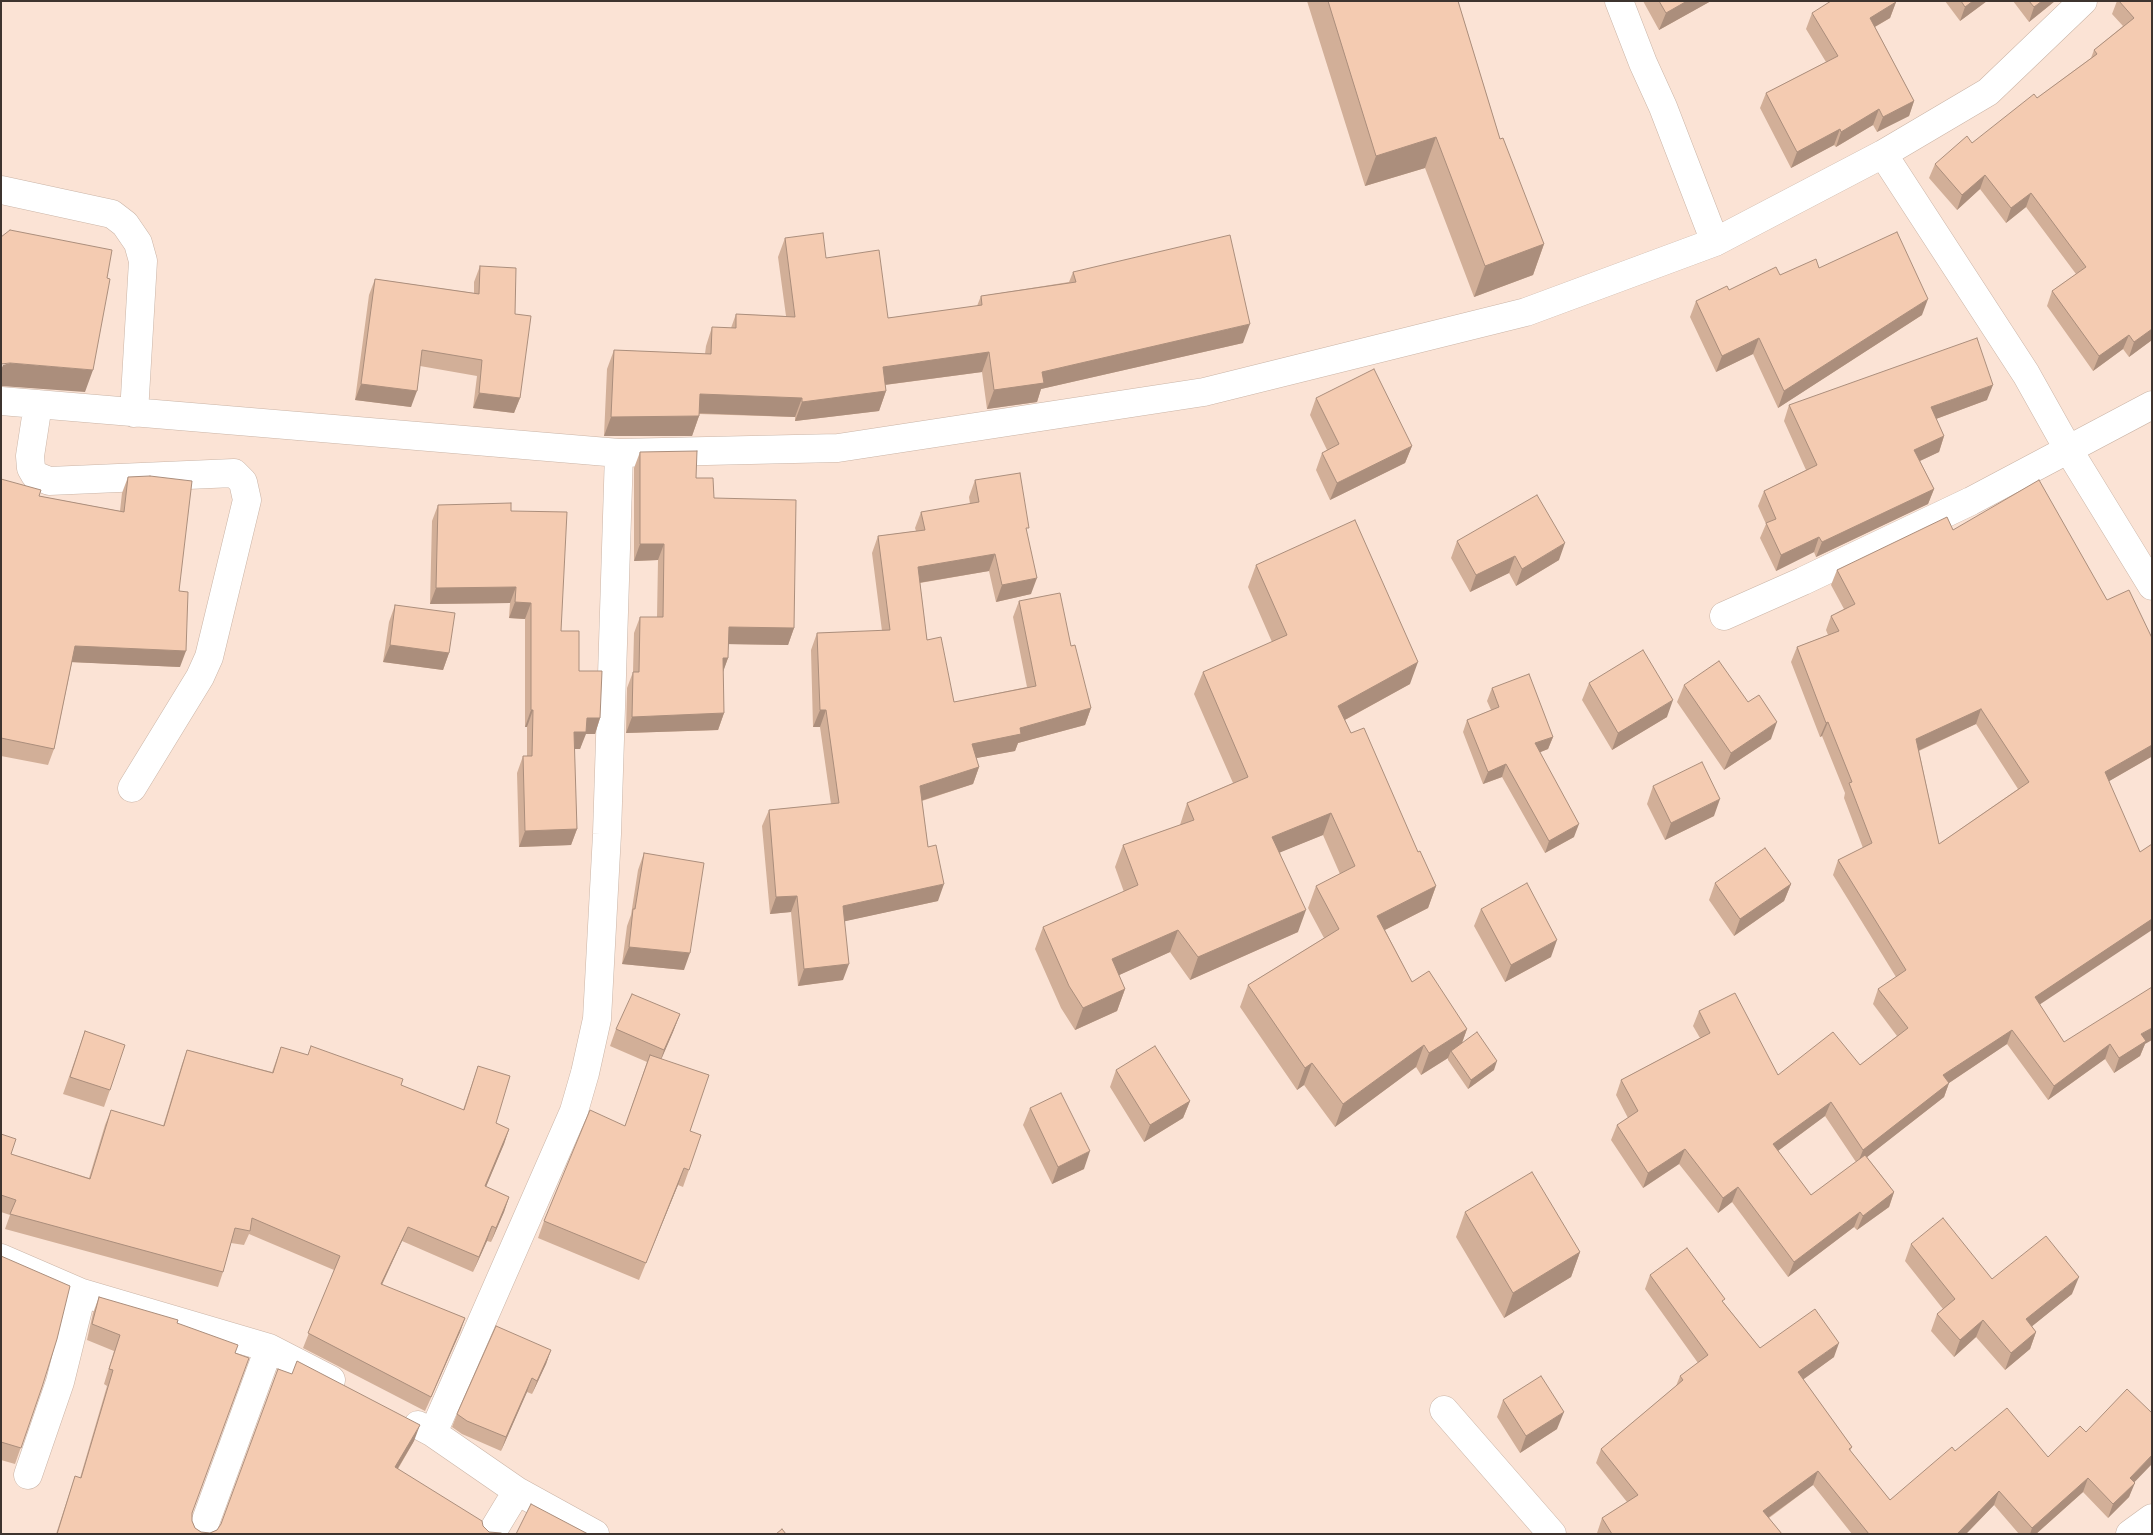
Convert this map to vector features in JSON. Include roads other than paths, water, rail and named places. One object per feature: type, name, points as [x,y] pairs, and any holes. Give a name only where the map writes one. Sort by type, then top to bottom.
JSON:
[{"type":"street","points":[[1619,1],[1643,63],[1664,107],[1715,242]]},
{"type":"street","points":[[1,401],[619,453],[838,448],[1204,392],[1526,312],[1715,242],[1882,154],[1988,92],[2083,1]]},
{"type":"street","points":[[1882,154],[2026,374],[2068,449],[2152,586]]},
{"type":"street","points":[[1,190],[112,214],[125,224],[138,242],[143,261],[134,413]]},
{"type":"street","points":[[38,404],[30,456],[31,468],[35,475],[49,481],[234,474],[243,482],[246,500],[210,657],[200,677],[132,788]]},
{"type":"street","points":[[1724,616],[1803,582],[1971,501],[2152,404]]},
{"type":"street","points":[[433,1433],[574,1111],[597,1019],[607,834],[619,453]]},
{"type":"street","points":[[1,1258],[82,1293],[270,1348],[356,1393]]},
{"type":"street","points":[[28,1475],[60,1382],[82,1293]]},
{"type":"street","points":[[202,1534],[270,1348]]},
{"type":"street","points":[[1444,1410],[1552,1534]]},
{"type":"street","points":[[399,1415],[433,1433],[517,1491],[595,1534]]},
{"type":"street","points":[[491,1534],[517,1491]]},
{"type":"street","points":[[2130,1534],[2152,1518]]}]
